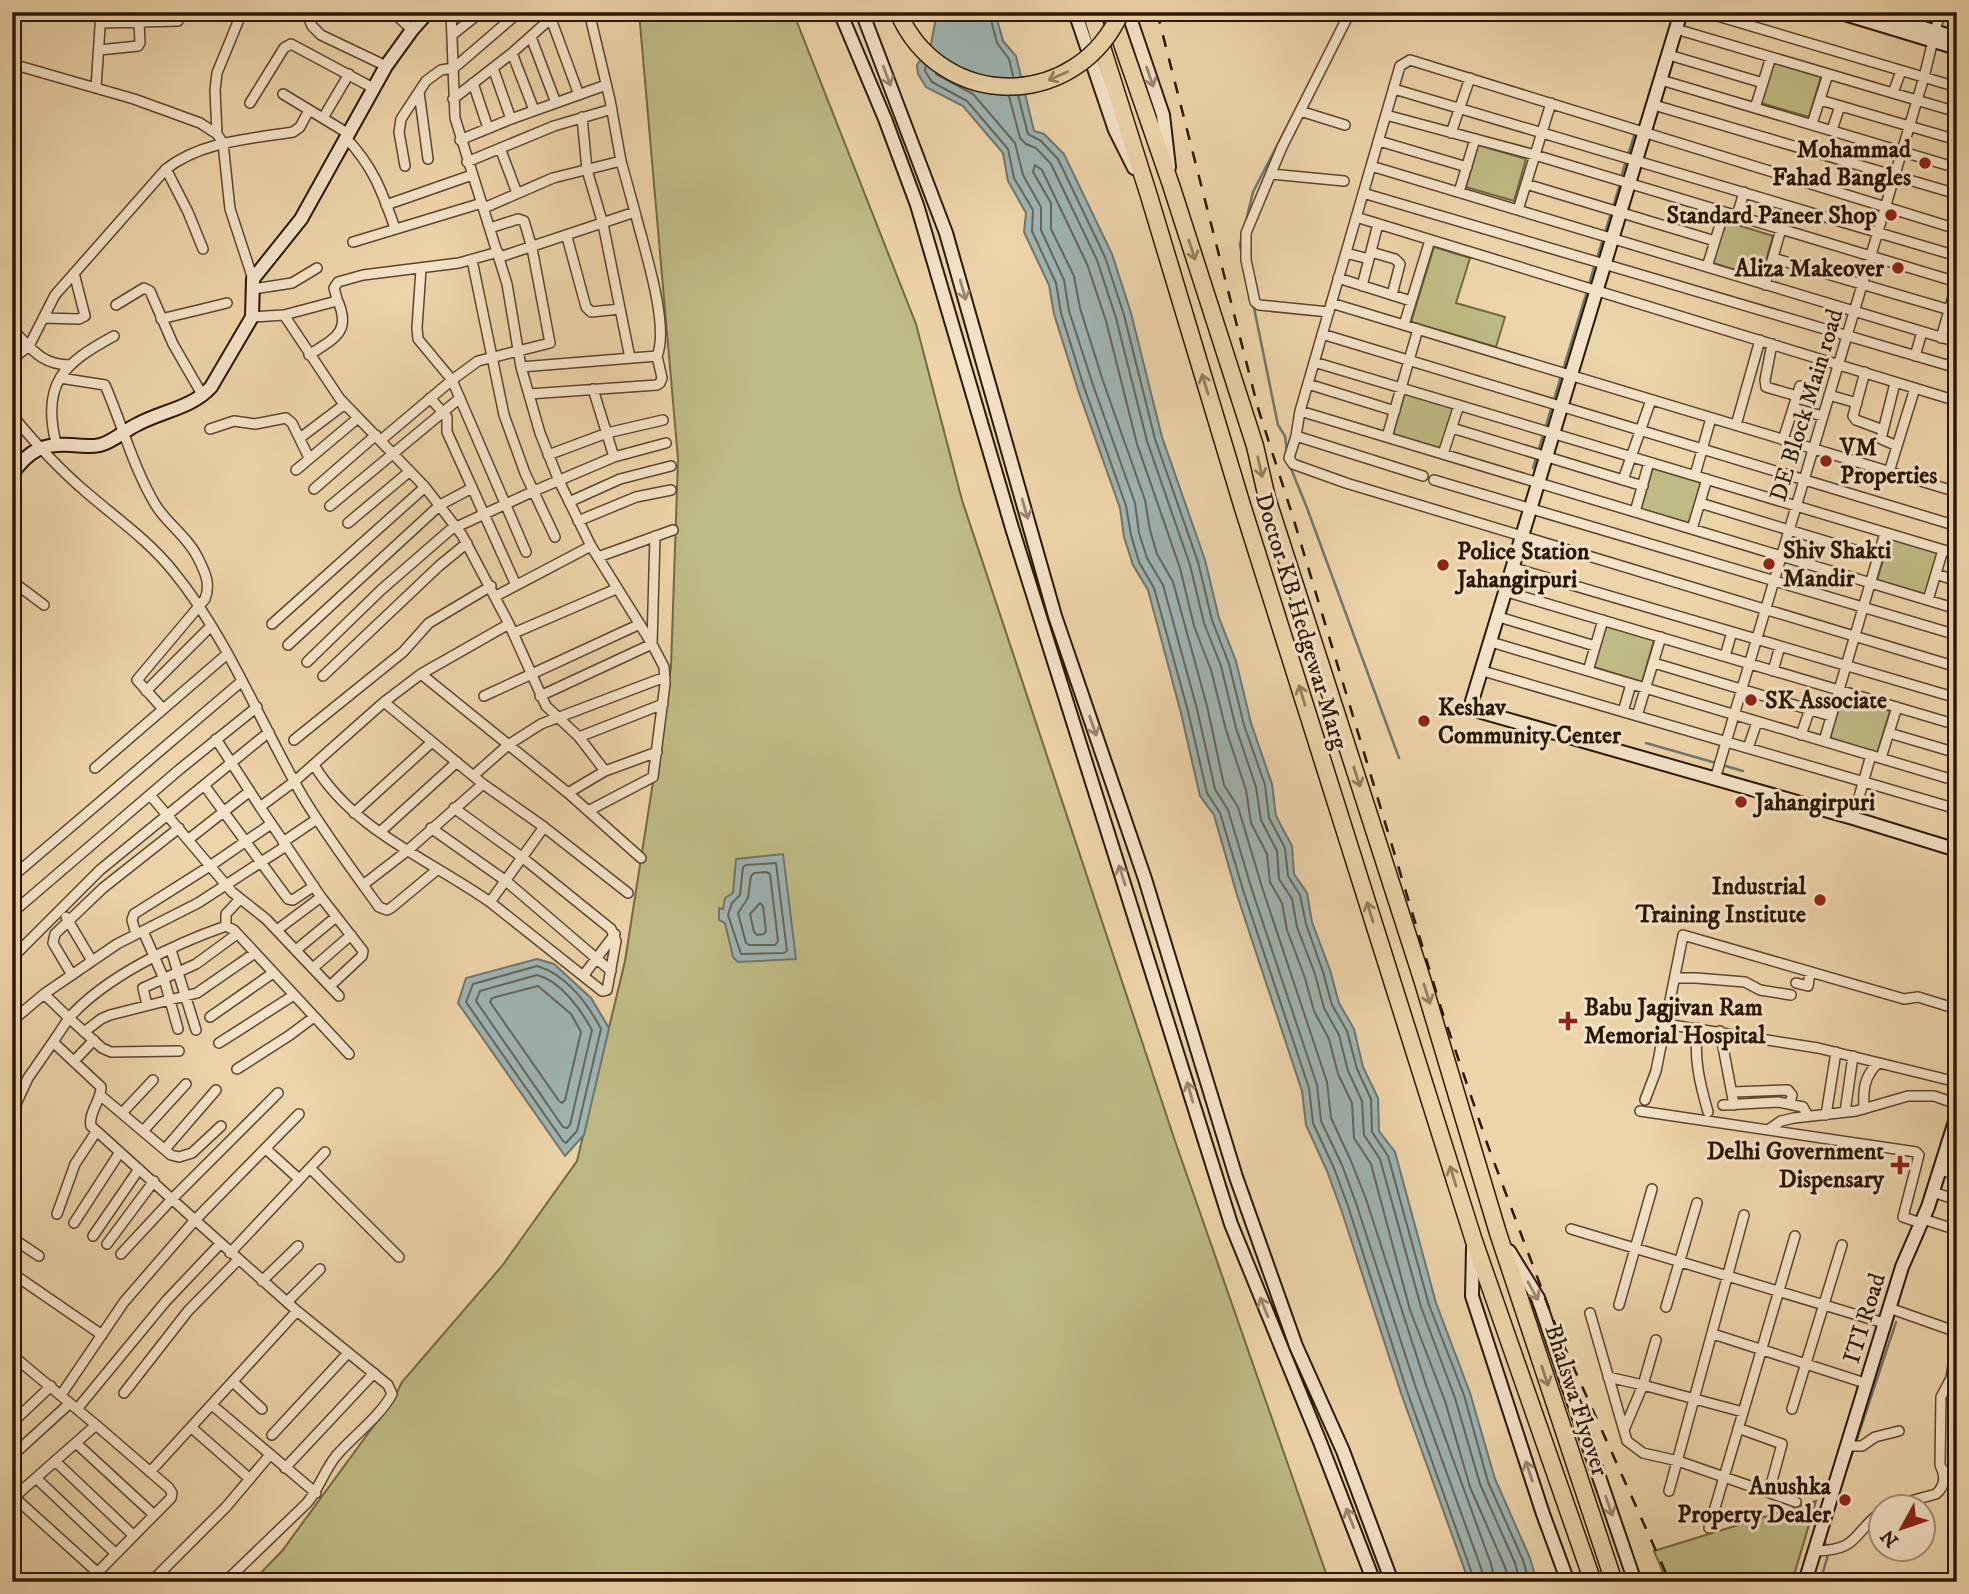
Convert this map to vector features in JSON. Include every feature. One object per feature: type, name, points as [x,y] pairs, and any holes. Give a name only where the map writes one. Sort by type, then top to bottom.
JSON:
[{"type":"highway","points":[[898,12],[919,48],[947,70],[975,82],[1019,87],[1056,78],[1081,64],[1104,41],[1121,12]]},
{"type":"highway","name":"Doctor KB Hedgewar Marg","points":[[1091,12],[1242,505],[1474,1241]]},
{"type":"highway","name":"Doctor KB Hedgewar Marg","points":[[1111,12],[1171,185],[1255,446],[1271,511],[1422,979],[1498,1233]]},
{"type":"highway","name":"Bhalswa Flyover","points":[[1498,1233],[1614,1582]]},
{"type":"highway","name":"Bhalswa Flyover","points":[[1474,1241],[1593,1582]]},
{"type":"street","points":[[96,88],[101,12]]},
{"type":"street","points":[[217,134],[215,90],[218,73],[242,12]]},
{"type":"street","points":[[306,12],[312,26],[321,35],[386,66]]},
{"type":"street","points":[[393,12],[412,30]]},
{"type":"street","points":[[253,284],[301,219],[386,66],[428,12]]},
{"type":"street","points":[[451,12],[453,99],[460,140],[507,284],[528,394],[548,455],[578,521],[664,667],[663,704],[652,779],[588,811]]},
{"type":"street","points":[[452,36],[481,12]]},
{"type":"street","points":[[405,166],[400,125],[419,92],[433,75],[441,70],[454,68],[519,12]]},
{"type":"street","points":[[528,394],[660,383],[662,378],[657,356],[660,335],[658,302],[621,161],[607,85],[589,12]]},
{"type":"street","points":[[840,12],[885,119],[917,205],[1012,528],[1227,1211],[1334,1475],[1374,1582]]},
{"type":"street","points":[[862,12],[946,233],[1055,616],[1145,879],[1236,1177],[1296,1346],[1350,1469],[1392,1582]]},
{"type":"street","points":[[1075,12],[1115,131],[1149,196]]},
{"type":"street","points":[[1129,12],[1163,115],[1171,185]]},
{"type":"street","points":[[1350,12],[1270,173],[1246,233],[1245,249],[1253,299],[1259,305],[1330,307],[1404,325],[1957,492]]},
{"type":"street","points":[[1682,12],[1472,701],[1473,707],[1956,847]]},
{"type":"street","points":[[1704,12],[1957,87]]},
{"type":"street","points":[[1838,12],[1933,36],[1957,38]]},
{"type":"street","points":[[1870,12],[1957,48]]},
{"type":"street","name":"DE Block Main road","points":[[1715,779],[1924,77],[1940,12]]},
{"type":"street","points":[[453,99],[512,53],[554,15],[579,95]]},
{"type":"street","points":[[99,50],[138,46],[139,21]]},
{"type":"street","points":[[100,23],[178,22]]},
{"type":"street","points":[[1676,29],[1957,112]]},
{"type":"street","points":[[531,37],[556,103]]},
{"type":"street","points":[[250,103],[287,45],[295,45],[373,88]]},
{"type":"street","points":[[512,53],[534,110]]},
{"type":"street","points":[[1669,55],[1763,83]]},
{"type":"street","points":[[1755,108],[1771,57]]},
{"type":"street","points":[[1957,229],[1410,60],[1400,66],[1300,411],[1289,458],[1293,464],[1346,483],[1957,667]]},
{"type":"street","points":[[12,64],[96,88],[200,123],[217,134],[223,143],[230,209],[253,284],[253,317],[203,396],[138,424],[103,445],[47,446],[19,464],[12,474]]},
{"type":"street","points":[[493,68],[510,119]]},
{"type":"street","points":[[1893,93],[1901,71]]},
{"type":"street","points":[[1812,124],[1828,74]]},
{"type":"street","points":[[323,118],[349,75]]},
{"type":"street","points":[[1451,133],[1470,78]]},
{"type":"street","points":[[1661,80],[1957,168]]},
{"type":"street","points":[[474,83],[488,128]]},
{"type":"street","points":[[460,140],[534,110],[607,85]]},
{"type":"street","points":[[1394,89],[1957,256]]},
{"type":"street","points":[[419,92],[428,159]]},
{"type":"street","points":[[283,94],[348,137],[372,169],[394,228]]},
{"type":"street","points":[[1820,100],[1957,140]]},
{"type":"street","points":[[1518,210],[1551,103]]},
{"type":"street","points":[[1654,105],[1957,194]]},
{"type":"street","points":[[1832,130],[1840,106]]},
{"type":"street","points":[[467,162],[582,117],[612,109]]},
{"type":"street","points":[[12,359],[29,346],[55,295],[166,169],[180,158],[223,143],[293,132],[300,127],[309,110]]},
{"type":"street","points":[[1300,111],[1345,125]]},
{"type":"street","points":[[1386,115],[1535,155],[1957,283],[1941,338]]},
{"type":"street","points":[[582,117],[587,170],[603,224],[630,358]]},
{"type":"street","points":[[1459,192],[1475,139]]},
{"type":"street","points":[[1378,141],[1467,167]]},
{"type":"street","points":[[500,148],[517,193]]},
{"type":"street","points":[[353,242],[394,228],[483,205],[552,178],[621,161]]},
{"type":"street","points":[[1371,166],[1957,342]]},
{"type":"street","points":[[166,169],[203,249]]},
{"type":"street","points":[[1270,173],[1344,181]]},
{"type":"street","points":[[386,205],[472,175]]},
{"type":"street","points":[[1526,184],[1715,241]]},
{"type":"street","points":[[1737,216],[1744,192]]},
{"type":"street","points":[[1363,193],[1957,368]]},
{"type":"street","points":[[309,355],[333,339],[342,328],[344,318],[334,288],[338,282],[363,275],[421,269],[499,255],[567,237],[635,212]]},
{"type":"street","points":[[1707,267],[1724,212]]},
{"type":"street","points":[[1356,217],[1957,401]]},
{"type":"street","points":[[314,489],[478,361],[519,349],[546,345],[551,340],[526,226],[521,219],[490,228]]},
{"type":"street","points":[[1362,286],[1378,224]]},
{"type":"street","points":[[1765,285],[1781,229]]},
{"type":"street","points":[[567,237],[586,307],[591,312],[620,309]]},
{"type":"street","points":[[1404,325],[1430,240]]},
{"type":"street","points":[[1346,253],[1395,259],[1399,264],[1392,295]]},
{"type":"street","points":[[1773,258],[1950,310]]},
{"type":"street","points":[[472,260],[504,415],[555,537]]},
{"type":"street","points":[[253,284],[292,283],[317,268]]},
{"type":"street","points":[[421,269],[416,328],[418,339],[452,380],[526,552]]},
{"type":"street","points":[[43,318],[79,319],[85,316],[74,274]]},
{"type":"street","points":[[1338,278],[1411,301]]},
{"type":"street","points":[[116,305],[139,289],[147,288],[203,396]]},
{"type":"street","points":[[253,317],[284,315],[312,309],[337,299]]},
{"type":"street","points":[[161,319],[227,303]]},
{"type":"street","points":[[284,315],[345,404],[425,487],[467,543],[512,629],[540,696],[556,717],[579,737],[605,771]]},
{"type":"street","points":[[12,329],[50,364],[70,365]]},
{"type":"street","points":[[1387,437],[1418,329]]},
{"type":"street","points":[[1915,356],[1922,332]]},
{"type":"street","points":[[1322,334],[1957,526]]},
{"type":"street","points":[[47,446],[50,408],[60,379],[81,355],[114,336]]},
{"type":"street","points":[[1735,425],[1760,340]]},
{"type":"street","points":[[1772,344],[1766,387],[1797,396]]},
{"type":"street","points":[[521,366],[657,356]]},
{"type":"street","points":[[1314,362],[1957,554]]},
{"type":"street","points":[[1865,372],[1854,419],[1883,430]]},
{"type":"street","points":[[60,379],[105,385],[122,433],[155,504],[197,555],[209,586],[201,602],[139,677],[138,683],[163,709]]},
{"type":"street","points":[[1895,383],[1881,440],[1897,446]]},
{"type":"street","points":[[1308,384],[1395,411]]},
{"type":"street","points":[[1783,440],[1800,386]]},
{"type":"street","points":[[1889,472],[1915,388]]},
{"type":"street","points":[[593,389],[614,457]]},
{"type":"street","points":[[1829,396],[1857,402]]},
{"type":"street","points":[[430,398],[447,417],[447,432],[516,585]]},
{"type":"street","points":[[330,506],[460,398]]},
{"type":"street","points":[[1623,480],[1651,400]]},
{"type":"street","points":[[300,439],[345,404]]},
{"type":"street","points":[[1443,454],[1459,405]]},
{"type":"street","points":[[1793,408],[1823,416]]},
{"type":"street","points":[[1300,411],[1957,609]]},
{"type":"street","points":[[12,415],[47,446],[85,492],[143,539],[201,602],[210,627],[269,732],[306,772],[354,813],[407,851],[490,902],[605,992],[611,971],[615,934],[523,858],[454,808]]},
{"type":"street","points":[[210,429],[234,421],[255,424],[286,418],[292,423],[309,458]]},
{"type":"street","points":[[296,470],[358,418]]},
{"type":"street","points":[[1695,475],[1711,418]]},
{"type":"street","points":[[548,455],[607,433],[663,420]]},
{"type":"street","points":[[1452,428],[1643,486]]},
{"type":"street","points":[[1296,436],[1423,476]]},
{"type":"street","points":[[307,662],[391,581],[455,528],[614,457],[666,443]]},
{"type":"street","points":[[1635,512],[1649,462]]},
{"type":"street","points":[[569,502],[620,480],[671,466]]},
{"type":"street","points":[[348,523],[410,471]]},
{"type":"street","points":[[1692,529],[1707,479]]},
{"type":"street","points":[[1434,480],[1957,635]]},
{"type":"street","points":[[272,624],[425,487]]},
{"type":"street","points":[[288,645],[440,505],[472,488]]},
{"type":"street","points":[[578,521],[636,497],[671,490]]},
{"type":"street","points":[[1700,503],[1878,557]]},
{"type":"street","points":[[598,557],[673,530]]},
{"type":"street","points":[[1824,741],[1885,533]]},
{"type":"street","points":[[652,644],[655,536]]},
{"type":"street","points":[[323,676],[439,565],[467,543]]},
{"type":"street","points":[[496,596],[591,546]]},
{"type":"street","points":[[1928,600],[1943,550]]},
{"type":"street","points":[[1514,568],[1957,698]]},
{"type":"street","points":[[1936,574],[1957,581]]},
{"type":"street","points":[[12,581],[44,605]]},
{"type":"street","points":[[294,740],[403,652],[429,623],[491,586]]},
{"type":"street","points":[[260,807],[306,772],[384,702],[421,674],[512,629],[616,589]]},
{"type":"street","points":[[1507,592],[1957,725]]},
{"type":"street","points":[[1499,617],[1595,646]]},
{"type":"street","points":[[1588,671],[1603,620]]},
{"type":"street","points":[[484,696],[640,624]]},
{"type":"street","points":[[146,691],[210,627]]},
{"type":"street","points":[[1725,656],[1732,632]]},
{"type":"street","points":[[1637,716],[1661,637]]},
{"type":"street","points":[[1491,642],[1957,781]]},
{"type":"street","points":[[540,696],[652,644]]},
{"type":"street","points":[[1773,671],[1780,646]]},
{"type":"street","points":[[95,768],[226,654]]},
{"type":"street","points":[[1654,663],[1831,716]]},
{"type":"street","points":[[1483,671],[1957,809]]},
{"type":"street","points":[[421,674],[568,793],[641,858]]},
{"type":"street","points":[[473,776],[508,745],[556,717],[665,677]]},
{"type":"street","points":[[12,877],[242,681]]},
{"type":"street","points":[[1623,712],[1631,684]]},
{"type":"street","points":[[384,702],[483,785],[544,827],[628,893]]},
{"type":"street","points":[[579,737],[663,704]]},
{"type":"street","points":[[12,913],[257,707]]},
{"type":"street","points":[[1853,818],[1863,780],[1889,733],[1897,707]]},
{"type":"street","points":[[1801,734],[1810,709]]},
{"type":"street","points":[[1748,748],[1757,722]]},
{"type":"street","points":[[12,958],[100,870],[269,732]]},
{"type":"street","points":[[1889,733],[1957,753]]},
{"type":"street","points":[[216,739],[321,897],[364,953],[330,986]]},
{"type":"street","points":[[354,813],[432,742]]},
{"type":"street","points":[[568,793],[605,771],[657,752]]},
{"type":"street","points":[[380,832],[457,762]]},
{"type":"street","points":[[306,772],[317,818],[379,907],[387,910],[438,869]]},
{"type":"street","points":[[204,785],[290,900],[314,886]]},
{"type":"street","points":[[363,884],[407,851],[430,828],[483,785]]},
{"type":"street","points":[[189,839],[250,791]]},
{"type":"street","points":[[150,795],[226,885],[240,899],[257,910],[339,996]]},
{"type":"street","points":[[12,1021],[44,994],[92,961],[198,903],[260,863],[317,818]]},
{"type":"street","points":[[178,1029],[164,979],[155,958],[132,920],[134,914],[271,824]]},
{"type":"street","points":[[490,902],[544,827]]},
{"type":"street","points":[[72,975],[52,939],[112,880],[179,828]]},
{"type":"street","points":[[430,828],[506,881],[611,971]]},
{"type":"street","points":[[277,930],[321,897]]},
{"type":"street","points":[[226,926],[226,914],[240,899]]},
{"type":"street","points":[[60,908],[92,961]]},
{"type":"street","points":[[296,950],[336,917]]},
{"type":"street","points":[[226,926],[237,934],[349,1054]]},
{"type":"street","points":[[12,1113],[27,1078],[52,1042],[69,1018],[97,991],[155,958],[226,926]]},
{"type":"street","points":[[147,1005],[143,988],[196,964],[237,934]]},
{"type":"street","points":[[583,976],[615,934]]},
{"type":"street","points":[[313,968],[351,935]]},
{"type":"street","points":[[1645,1100],[1656,1071],[1683,935],[1810,973],[1884,991],[1904,999],[1918,997],[1952,1007]]},
{"type":"street","points":[[171,950],[196,1030]]},
{"type":"street","points":[[84,1032],[101,1019],[185,997],[206,988],[255,953]]},
{"type":"street","points":[[210,1017],[273,973]]},
{"type":"street","points":[[1796,983],[1808,986],[1810,973]]},
{"type":"street","points":[[1675,978],[1745,982],[1760,990],[1791,995]]},
{"type":"street","points":[[44,994],[84,1032],[111,1052],[119,1054],[179,1051]]},
{"type":"street","points":[[219,1043],[294,995]]},
{"type":"street","points":[[237,1069],[314,1017]]},
{"type":"street","points":[[1665,1024],[1836,1052],[1957,1082]]},
{"type":"street","points":[[1698,1028],[1696,1053],[1708,1112]]},
{"type":"street","points":[[1720,1031],[1734,1105]]},
{"type":"street","points":[[74,1061],[94,1040]]},
{"type":"street","points":[[52,1042],[101,1087],[89,1122],[96,1132],[173,1198],[219,1244],[388,1385],[392,1394],[331,1463],[316,1493],[225,1582]]},
{"type":"street","points":[[1826,1115],[1836,1052]]},
{"type":"street","points":[[1845,1112],[1853,1056]]},
{"type":"street","points":[[1864,1109],[1863,1085],[1878,1063]]},
{"type":"street","points":[[122,1113],[153,1080]]},
{"type":"street","points":[[143,1131],[187,1084]]},
{"type":"street","points":[[165,1149],[216,1090]]},
{"type":"street","points":[[1733,1092],[1788,1090],[1792,1095],[1790,1103]]},
{"type":"street","points":[[121,1254],[278,1093]]},
{"type":"street","points":[[1768,1130],[1781,1121],[1864,1109],[1922,1094],[1957,1104]]},
{"type":"street","points":[[100,1096],[165,1149],[179,1157],[186,1157],[220,1126]]},
{"type":"street","points":[[1723,1105],[1790,1103],[1802,1107],[1808,1116]]},
{"type":"street","points":[[1640,1111],[1880,1145],[1918,1153],[1903,1217],[1957,1230]]},
{"type":"street","points":[[61,1395],[124,1302],[195,1220],[299,1114]]},
{"type":"street","name":"ITI Road","points":[[1805,1582],[1902,1267],[1952,1144],[1957,1116]]},
{"type":"street","points":[[57,1214],[75,1164],[96,1132]]},
{"type":"street","points":[[266,1149],[299,1179]]},
{"type":"street","points":[[74,1223],[120,1152]]},
{"type":"street","points":[[230,1253],[325,1152]]},
{"type":"street","points":[[310,1168],[399,1257]]},
{"type":"street","points":[[93,1236],[139,1169]]},
{"type":"street","points":[[1940,1170],[1957,1175]]},
{"type":"street","points":[[107,1244],[154,1181]]},
{"type":"street","points":[[1619,1305],[1652,1189]]},
{"type":"street","points":[[1933,1192],[1957,1200]]},
{"type":"street","points":[[1666,1307],[1697,1203]]},
{"type":"street","points":[[1669,1491],[1744,1215]]},
{"type":"street","points":[[1571,1229],[1884,1323]]},
{"type":"street","points":[[1498,1233],[1538,1298],[1635,1582]]},
{"type":"street","points":[[1709,1528],[1795,1236]]},
{"type":"street","points":[[12,1238],[39,1256]]},
{"type":"street","points":[[1474,1241],[1472,1296],[1568,1582]]},
{"type":"street","points":[[12,1456],[74,1406],[219,1244]]},
{"type":"street","points":[[1792,1409],[1842,1245]]},
{"type":"street","points":[[262,1281],[298,1246]]},
{"type":"street","points":[[124,1393],[188,1311],[239,1260]]},
{"type":"street","points":[[287,1302],[320,1269]]},
{"type":"street","points":[[12,1273],[102,1335]]},
{"type":"street","points":[[1889,1308],[1957,1332]]},
{"type":"street","points":[[150,1472],[297,1311]]},
{"type":"street","points":[[1590,1314],[1627,1441],[1643,1453],[1678,1461],[1796,1502]]},
{"type":"street","points":[[1713,1334],[1866,1383]]},
{"type":"street","points":[[1624,1430],[1643,1385],[1656,1340]]},
{"type":"street","points":[[1953,1392],[1951,1378],[1957,1341]]},
{"type":"street","points":[[272,1435],[348,1353]]},
{"type":"street","points":[[12,1355],[172,1493],[171,1498],[98,1572]]},
{"type":"street","points":[[285,1468],[374,1373]]},
{"type":"street","points":[[1608,1377],[1743,1412]]},
{"type":"street","points":[[1937,1492],[1944,1483],[1940,1465],[1941,1397],[1951,1378]]},
{"type":"street","points":[[233,1382],[262,1409]]},
{"type":"street","points":[[12,1423],[51,1386]]},
{"type":"street","points":[[212,1405],[316,1493]]},
{"type":"street","points":[[96,1425],[13,1498],[108,1582]]},
{"type":"street","points":[[192,1428],[250,1479]]},
{"type":"street","points":[[1738,1428],[1782,1444],[1769,1492]]},
{"type":"street","points":[[1848,1446],[1858,1447],[1875,1437],[1899,1431]]},
{"type":"street","points":[[76,1443],[153,1514]]},
{"type":"street","points":[[151,1582],[226,1507],[269,1455]]},
{"type":"street","points":[[55,1461],[133,1535]]},
{"type":"street","points":[[1334,1475],[1350,1469]]},
{"type":"street","points":[[1943,1471],[1957,1471]]},
{"type":"street","points":[[36,1478],[115,1553]]},
{"type":"street","points":[[1818,1545],[1830,1550],[1848,1545],[1868,1524]]},
{"type":"shaded area","points":[[639,12],[793,12],[916,324],[962,500],[1175,1141],[1329,1582],[252,1582],[282,1551],[394,1398],[402,1382],[502,1266],[577,1161],[625,961],[671,667],[678,459]]},
{"type":"shaded area","points":[[1773,61],[1821,76],[1809,117],[1761,103]]},
{"type":"shaded area","points":[[1478,145],[1526,159],[1514,201],[1466,187]]},
{"type":"shaded area","points":[[1725,221],[1773,236],[1761,278],[1713,263]]},
{"type":"shaded area","points":[[1434,247],[1470,258],[1456,303],[1505,317],[1496,347],[1411,322]]},
{"type":"shaded area","points":[[1405,393],[1453,407],[1441,449],[1393,434]]},
{"type":"shaded area","points":[[1653,467],[1702,481],[1689,523],[1641,509]]},
{"type":"shaded area","points":[[1890,538],[1938,552],[1925,594],[1877,580]]},
{"type":"shaded area","points":[[1606,626],[1654,640],[1642,682],[1594,667]]},
{"type":"shaded area","points":[[1842,697],[1890,711],[1877,753],[1830,739]]},
{"type":"shaded area","points":[[1816,1501],[1792,1582],[1667,1582],[1654,1551]]},
{"type":"water","points":[[934,12],[995,12],[1003,41],[1016,56],[1034,131],[1044,134],[1064,154],[1112,254],[1131,313],[1162,437],[1205,560],[1219,618],[1236,661],[1251,723],[1272,784],[1276,816],[1292,846],[1294,874],[1307,893],[1312,922],[1339,1003],[1354,1029],[1363,1067],[1378,1098],[1379,1131],[1395,1152],[1436,1303],[1470,1393],[1495,1479],[1530,1558],[1537,1582],[1469,1582],[1401,1393],[1341,1209],[1306,1125],[1302,1091],[1237,895],[1214,815],[1200,796],[1148,590],[1133,565],[1124,537],[1120,508],[1078,390],[1054,314],[1049,285],[1024,232],[1026,213],[1008,181],[1003,153],[963,106],[926,87],[918,74],[917,65],[931,44]]},
{"type":"water","points":[[783,854],[796,959],[738,962],[733,957],[725,923],[719,920],[719,908],[723,909],[725,898],[733,893],[736,859]]},
{"type":"water","points":[[537,959],[554,964],[591,998],[609,1028],[584,1135],[565,1156],[458,1003],[466,978]]},
{"type":"waterway","points":[[1245,225],[1253,192],[1310,82]]},
{"type":"waterway","points":[[1621,177],[1635,133]]},
{"type":"waterway","points":[[1597,258],[1620,184]]},
{"type":"waterway","points":[[1242,235],[1242,256]]},
{"type":"waterway","points":[[1589,284],[1595,264]]},
{"type":"waterway","points":[[1533,468],[1587,291]]},
{"type":"waterway","points":[[1253,303],[1278,425],[1285,436],[1287,453]]},
{"type":"waterway","points":[[1290,466],[1399,758]]},
{"type":"waterway","points":[[1646,743],[1716,763]]},
{"type":"waterway","points":[[1722,765],[1743,771]]},
{"type":"waterway","points":[[1856,1442],[1896,1322]]},
{"type":"waterway","points":[[1840,1488],[1854,1448]]},
{"type":"waterway","points":[[1820,1582],[1828,1555],[1824,1538]]},
{"type":"railway","points":[[1157,12],[1258,408],[1441,1008],[1488,1146],[1559,1335],[1670,1582]]},
{"type":"place","name":"Mohammad Fahad Bangles","points":[[1925,163]]},
{"type":"place","name":"Standard Paneer Shop","points":[[1891,215]]},
{"type":"place","name":"Aliza Makeover","points":[[1898,268]]},
{"type":"place","name":"VM Properties","points":[[1826,461]]},
{"type":"place","name":"Shiv Shakti Mandir","points":[[1769,564]]},
{"type":"place","name":"Police Station Jahangirpuri","points":[[1443,565]]},
{"type":"place","name":"SK Associate","points":[[1751,700]]},
{"type":"place","name":"Keshav Community Center","points":[[1424,721]]},
{"type":"place","name":"Jahangirpuri","points":[[1741,802]]},
{"type":"place","name":"Industrial Training Institute","points":[[1820,900]]},
{"type":"place","name":"Babu Jagjivan Ram Memorial Hospital","points":[[1568,1021]]},
{"type":"place","name":"Delhi Government Dispensary","points":[[1900,1165]]},
{"type":"place","name":"Anushka Property Dealer","points":[[1845,1500]]}]
